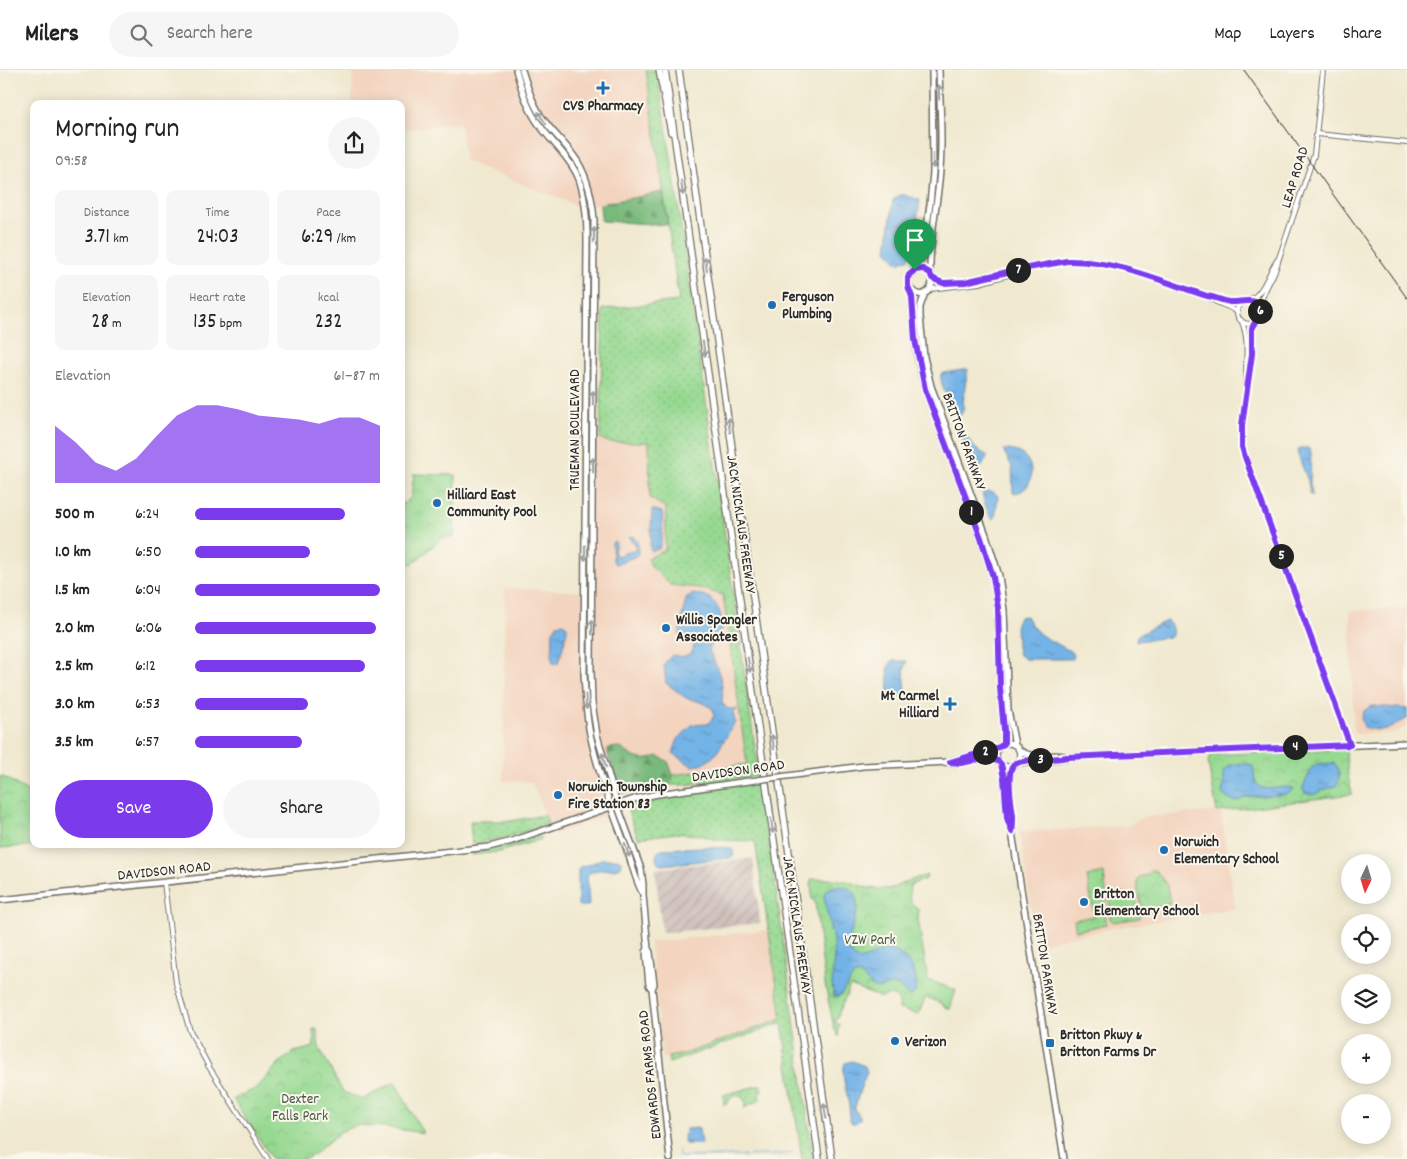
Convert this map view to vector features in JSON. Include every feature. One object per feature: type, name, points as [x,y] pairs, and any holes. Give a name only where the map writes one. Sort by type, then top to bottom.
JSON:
[{"type":"highway","points":[[660,70],[667,116],[680,172]]},
{"type":"highway","name":"JACK NICKLAUS FREEWAY","points":[[665,70],[819,1159]]},
{"type":"highway","name":"JACK NICKLAUS FREEWAY","points":[[680,70],[832,1159]]},
{"type":"main road","name":"TRUEMAN BOULEVARD","points":[[516,70],[526,101],[535,119],[568,160],[578,177],[585,199],[587,262],[584,677],[590,735],[610,806]]},
{"type":"main road","name":"TRUEMAN BOULEVARD","points":[[522,70],[540,115],[573,156],[584,174],[593,205],[592,703],[597,735],[617,804]]},
{"type":"main road","points":[[932,70],[932,185],[923,256],[921,263],[908,278],[908,286],[917,294],[928,291],[933,284],[929,258],[940,180],[939,70]]},
{"type":"main road","points":[[915,270],[923,269],[931,275]]},
{"type":"main road","name":"BRITTON PARKWAY","points":[[910,289],[915,340],[925,389],[981,538],[993,577],[998,608],[1001,702],[1004,730],[1001,746]]},
{"type":"main road","name":"BRITTON PARKWAY","points":[[928,291],[920,307],[924,357],[931,386],[986,535],[999,576],[1004,610],[1008,710],[1015,744]]},
{"type":"main road","points":[[1014,764],[1020,757],[1019,750],[1015,744],[1011,743],[1001,746],[996,755],[1005,766],[1067,757],[1407,743]]},
{"type":"main road","name":"DAVIDSON ROAD","points":[[950,762],[1001,746]]},
{"type":"main road","points":[[1019,750],[1030,756],[1057,755],[1067,757]]},
{"type":"main road","name":"DAVIDSON ROAD","points":[[0,900],[497,846],[634,799],[749,781],[863,766],[961,763],[985,758],[1000,762]]},
{"type":"main road","name":"BRITTON PARKWAY","points":[[1000,762],[1004,778],[1007,818],[1012,832],[1064,1159]]},
{"type":"main road","name":"BRITTON PARKWAY","points":[[1012,832],[1013,818],[1010,781],[1014,764]]},
{"type":"main road","name":"EDWARDS FARMS ROAD","points":[[617,804],[641,869],[644,884],[643,895],[649,985],[652,989],[670,1159]]},
{"type":"main road","name":"EDWARDS FARMS ROAD","points":[[610,806],[643,895]]},
{"type":"street","name":"LEAP ROAD","points":[[1260,307],[1262,297],[1278,266],[1312,160],[1317,134],[1323,70]]},
{"type":"street","points":[[1317,134],[1407,143]]},
{"type":"street","name":"LEAP ROAD","points":[[1250,300],[1259,293],[1272,266],[1279,258]]},
{"type":"street","points":[[931,275],[943,283],[958,282],[1067,261],[1085,261],[1103,263],[1132,271],[1230,302],[1250,300],[1256,302],[1260,307],[1260,315],[1252,328],[1252,354],[1241,432],[1242,447],[1350,745]]},
{"type":"street","points":[[928,291],[979,283],[1017,274],[1038,266]]},
{"type":"street","points":[[1207,296],[1237,312],[1244,326],[1247,340],[1247,385]]},
{"type":"street","points":[[1237,312],[1243,302]]},
{"type":"street","points":[[1241,320],[1248,323],[1255,322]]},
{"type":"street","points":[[164,882],[176,983],[188,1026],[206,1062],[268,1159]]},
{"type":"shaded area","points":[[353,70],[646,70],[663,192],[600,204],[577,206],[465,161],[460,123],[405,129],[405,100],[352,100]]},
{"type":"shaded area","points":[[600,438],[608,442],[649,442],[650,498],[666,508],[665,551],[648,559],[701,588],[723,594],[747,764],[673,775],[668,761],[637,759],[619,747],[608,754],[620,792],[611,813],[553,835],[532,782],[503,781],[505,588],[588,592],[590,449]]},
{"type":"shaded area","points":[[1407,608],[1407,726],[1404,726],[1397,733],[1354,734],[1350,611]]},
{"type":"shaded area","name":"Norwich Elementary School","points":[[1221,811],[1235,908],[1109,929],[1037,944],[1019,832],[1128,826],[1143,817]]},
{"type":"shaded area","points":[[753,858],[760,923],[662,933],[655,869]]},
{"type":"shaded area","points":[[768,930],[782,1019],[684,1054],[662,1059],[650,942]]},
{"type":"green space","points":[[646,70],[657,70],[676,190],[759,776],[683,785],[667,785],[672,780],[673,775],[747,764],[723,595],[700,588],[670,585],[651,566],[648,558],[665,550],[666,508],[650,498],[649,442],[608,442],[600,438],[603,309],[679,301]]},
{"type":"green space","points":[[663,192],[668,225],[601,221],[600,204]]},
{"type":"green space","points":[[414,474],[456,475],[454,537],[442,538],[414,563],[405,564],[405,503],[411,497]]},
{"type":"green space","points":[[619,747],[637,758],[646,759],[657,756],[668,761],[673,775],[672,780],[667,785],[624,793],[620,792],[608,754],[608,748]]},
{"type":"green space","points":[[1343,749],[1346,753],[1352,794],[1217,812],[1208,762],[1212,755]]},
{"type":"green space","points":[[2,776],[30,793],[30,846],[0,848],[0,777]]},
{"type":"green space","points":[[761,782],[813,1159],[802,1159],[782,1023],[669,1063],[668,1057],[684,1054],[782,1019],[755,841],[717,840],[701,835],[676,833],[638,838],[628,811],[628,805],[644,800]]},
{"type":"green space","points":[[545,815],[548,824],[511,836],[472,844],[470,821],[510,821]]},
{"type":"green space","points":[[536,836],[542,839],[499,852],[472,855],[472,852],[510,845]]},
{"type":"green space","points":[[1151,870],[1156,871],[1167,885],[1170,903],[1162,905],[1162,909],[1145,912],[1141,904],[1138,881],[1139,877],[1147,875]]},
{"type":"green space","points":[[1104,873],[1107,900],[1105,902],[1106,924],[1076,931],[1074,920],[1094,916],[1087,877]]},
{"type":"green space","name":"VZW Park","points":[[927,875],[926,879],[910,885],[909,895],[919,911],[918,919],[928,980],[956,990],[950,1009],[926,997],[918,1015],[899,1009],[898,1001],[895,997],[885,996],[882,998],[850,986],[835,1023],[840,1025],[838,1029],[839,1037],[834,1028],[825,984],[815,902],[812,899],[811,879],[834,879],[868,888],[882,889],[893,888]]},
{"type":"green space","points":[[1120,892],[1130,895],[1136,900],[1140,918],[1113,922],[1110,919],[1109,893]]},
{"type":"green space","name":"Dexter Falls Park","points":[[313,1029],[317,1029],[319,1047],[343,1092],[363,1099],[395,1082],[423,1133],[357,1125],[340,1132],[306,1159],[272,1159],[233,1099],[257,1088],[279,1063],[294,1052],[314,1047]]},
{"type":"green space","points":[[761,1085],[762,1091],[759,1091],[760,1100],[744,1108],[746,1104],[742,1098],[732,1096],[727,1104],[724,1105],[723,1095]]},
{"type":"water","points":[[900,195],[920,200],[913,250],[908,259],[898,263],[887,250],[893,200]]},
{"type":"water","points":[[968,369],[963,410],[961,415],[956,415],[946,395],[941,374]]},
{"type":"water","points":[[960,432],[963,432],[976,449],[988,456],[981,467],[976,468],[970,462]]},
{"type":"water","points":[[1300,448],[1308,448],[1311,451],[1310,486],[1311,494],[1313,495],[1310,495],[1308,481],[1298,455]]},
{"type":"water","points":[[1003,450],[1015,451],[1024,456],[1029,463],[1031,479],[1021,491],[1013,493],[1012,467]]},
{"type":"water","points":[[986,491],[993,492],[998,496],[995,518],[993,520],[988,513],[982,494]]},
{"type":"water","points":[[652,510],[662,512],[663,526],[659,549],[652,551],[650,549]]},
{"type":"water","points":[[633,536],[638,543],[638,554],[615,564],[613,561],[612,543],[614,541],[616,543],[614,551],[618,556],[626,552],[635,551],[635,544],[629,538]]},
{"type":"water","points":[[693,594],[709,598],[719,610],[722,624],[721,629],[709,650],[721,682],[722,703],[728,709],[737,710],[733,713],[735,722],[716,754],[704,764],[692,766],[673,753],[678,739],[692,725],[708,724],[714,716],[713,709],[701,702],[686,698],[666,683],[664,664],[672,655],[683,657],[692,652],[694,645],[690,641],[680,639],[680,626],[686,599]]},
{"type":"water","points":[[1026,616],[1039,633],[1064,647],[1074,655],[1073,659],[1025,659],[1019,655],[1016,623],[1019,617]]},
{"type":"water","points":[[1166,621],[1172,628],[1171,637],[1136,641],[1138,635]]},
{"type":"water","points":[[563,623],[567,626],[567,631],[559,662],[554,664],[552,660],[553,631],[557,624]]},
{"type":"water","points":[[892,661],[907,661],[904,670],[905,696],[889,694],[888,667]]},
{"type":"water","points":[[1369,707],[1407,709],[1407,719],[1386,729],[1364,727],[1361,719],[1363,712]]},
{"type":"water","points":[[1333,763],[1337,766],[1339,775],[1339,781],[1336,786],[1313,795],[1305,793],[1303,787],[1312,767],[1317,764]]},
{"type":"water","points":[[1235,764],[1252,765],[1255,781],[1261,788],[1290,787],[1294,789],[1285,794],[1247,797],[1237,801],[1230,800],[1222,794],[1223,771]]},
{"type":"water","points":[[730,848],[733,850],[734,856],[663,865],[659,864],[656,859],[657,853],[661,849]]},
{"type":"water","points":[[601,859],[618,859],[621,861],[621,867],[590,873],[587,876],[589,904],[588,906],[580,906],[578,905],[578,870],[580,867]]},
{"type":"water","points":[[840,886],[847,887],[856,894],[857,911],[849,944],[853,956],[858,960],[888,950],[895,951],[907,960],[911,966],[916,981],[914,994],[909,996],[896,985],[880,989],[875,988],[859,974],[853,976],[840,996],[834,996],[832,985],[833,941],[824,896],[828,889]]},
{"type":"water","points":[[852,1061],[865,1066],[867,1072],[855,1107],[860,1120],[855,1123],[852,1123],[849,1119],[849,1105],[844,1076],[845,1063]]},
{"type":"water","points":[[686,1129],[699,1129],[701,1144],[685,1144],[683,1135]]},
{"type":"waterway","points":[[678,1148],[679,1156],[683,1157],[792,1153]]},
{"type":"railway","points":[[1244,70],[1407,298]]},
{"type":"place","name":"CVS Pharmacy","points":[[603,88]]},
{"type":"place","name":"Ferguson Plumbing","points":[[772,305]]},
{"type":"place","name":"Hilliard East Community Pool","points":[[437,503]]},
{"type":"place","name":"Willis Spangler Associates","points":[[666,628]]},
{"type":"place","name":"Mt Carmel Hilliard","points":[[950,704]]},
{"type":"place","name":"Norwich Township Fire Station 83","points":[[558,795]]},
{"type":"place","name":"Norwich Elementary School","points":[[1164,850]]},
{"type":"place","name":"Britton Elementary School","points":[[1084,902]]},
{"type":"place","name":"Verizon","points":[[895,1041]]},
{"type":"place","name":"Britton Pkwy & Britton Farms Dr","points":[[1050,1043]]},
{"type":"route","points":[[1085,261],[1132,271],[1220,300],[1243,302],[1250,300],[1258,304],[1260,307],[1259,318],[1252,328],[1253,345],[1241,432],[1242,447],[1350,745],[1067,757],[1016,763],[1011,769],[1010,781],[1013,818],[1012,832],[1007,818],[1001,764],[994,759],[985,758],[971,762],[950,762],[1004,744],[1000,688],[998,608],[993,577],[981,538],[925,389],[915,340],[912,297],[908,286],[909,275],[915,270],[926,270],[932,278],[943,283],[951,283],[965,282],[1051,263],[1085,261]]}]
